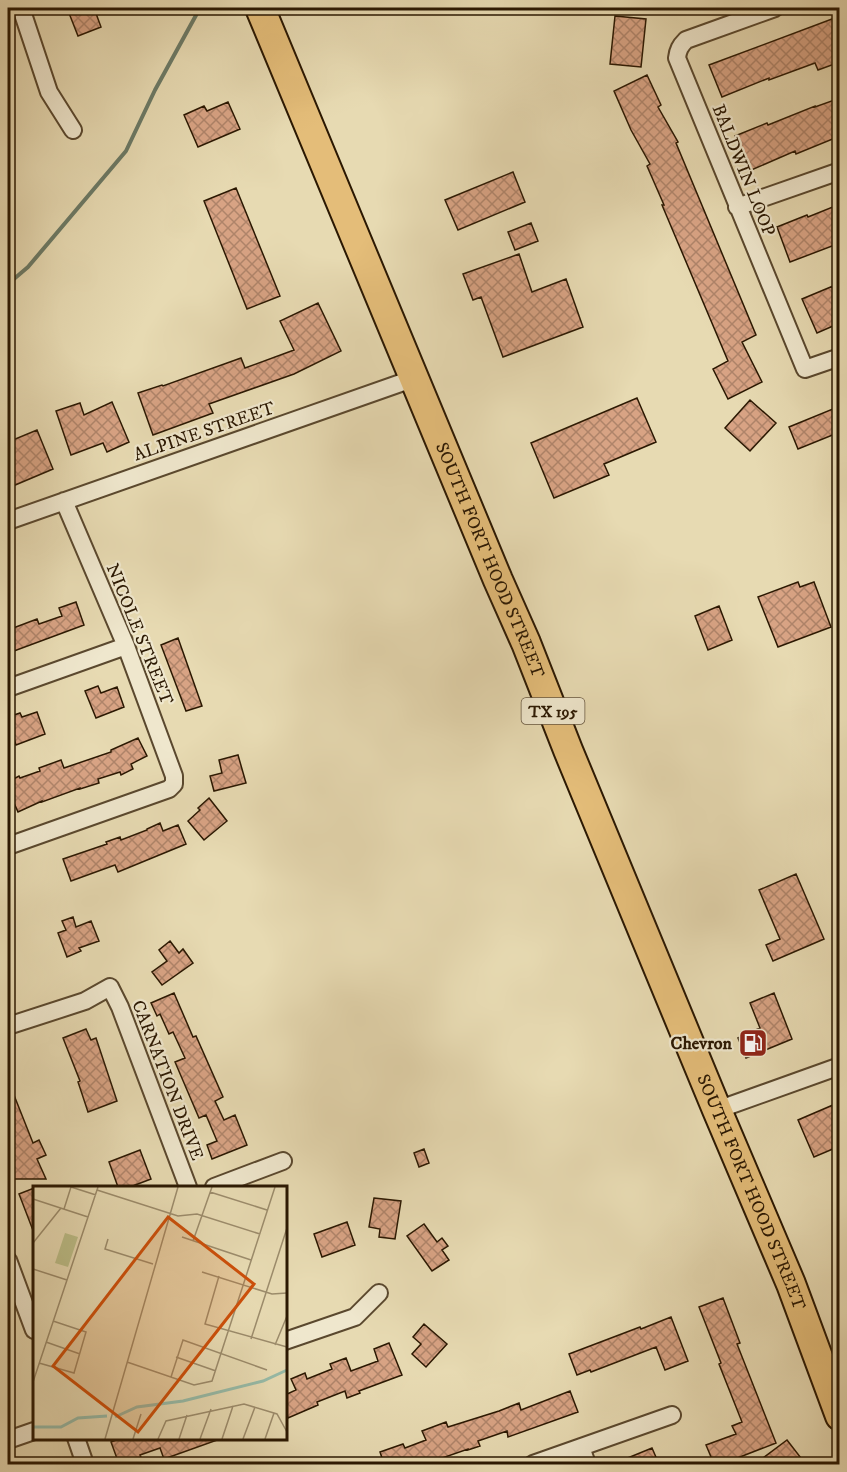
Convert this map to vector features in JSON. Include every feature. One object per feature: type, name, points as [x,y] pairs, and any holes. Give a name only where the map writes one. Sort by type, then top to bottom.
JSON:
[{"type":"highway","name":"SOUTH FORT HOOD STREET","points":[[260,8],[526,643],[717,1110],[792,1285],[840,1416]]},
{"type":"street","points":[[21,8],[49,92],[73,130]]},
{"type":"street","name":"BALDWIN LOOP","points":[[775,8],[751,11],[692,36],[680,45],[677,58],[805,369],[840,357]]},
{"type":"street","points":[[737,207],[840,171]]},
{"type":"street","name":"ALPINE STREET","points":[[8,521],[414,378]]},
{"type":"street","name":"NICOLE STREET","points":[[8,846],[169,789],[174,784],[174,776],[126,646],[64,501]]},
{"type":"street","points":[[8,688],[126,646]]},
{"type":"street","name":"CARNATION DRIVE","points":[[8,1026],[85,1000],[110,987],[120,1006],[188,1186]]},
{"type":"street","points":[[717,1110],[840,1066]]},
{"type":"street","points":[[217,1186],[284,1161]]},
{"type":"street","points":[[8,1260],[33,1327]]},
{"type":"street","points":[[286,1341],[355,1317],[379,1293]]},
{"type":"street","points":[[533,1464],[672,1415]]},
{"type":"street","points":[[8,1440],[33,1431]]},
{"type":"street","points":[[77,1439],[85,1464]]},
{"type":"street","points":[[581,1447],[587,1464]]},
{"type":"building","points":[[67,8],[94,8],[101,27],[78,36]]},
{"type":"building","points":[[615,16],[646,19],[641,67],[610,64]]},
{"type":"building","points":[[832,19],[840,39],[840,62],[818,70],[815,63],[722,97],[709,65]]},
{"type":"building","points":[[647,75],[661,105],[658,107],[678,142],[676,143],[756,335],[742,342],[762,382],[728,399],[713,369],[728,361],[662,205],[664,205],[647,166],[650,164],[631,130],[614,91]]},
{"type":"building","points":[[840,98],[840,136],[796,154],[795,151],[749,171],[735,136]]},
{"type":"building","points":[[228,102],[240,129],[198,147],[184,115],[204,106],[207,111]]},
{"type":"building","points":[[513,172],[525,202],[458,230],[445,200]]},
{"type":"building","points":[[236,188],[280,296],[247,309],[204,201]]},
{"type":"building","points":[[840,204],[840,243],[790,262],[777,227]]},
{"type":"building","points":[[531,223],[538,241],[515,250],[508,232]]},
{"type":"building","points":[[519,254],[532,292],[566,279],[583,327],[503,357],[481,297],[473,300],[463,274]]},
{"type":"building","points":[[833,286],[840,302],[840,323],[817,333],[802,299]]},
{"type":"building","points":[[318,303],[341,351],[294,374],[209,404],[213,413],[153,435],[138,393],[241,358],[245,368],[294,350],[280,321]]},
{"type":"building","points":[[637,398],[656,442],[604,464],[609,475],[554,498],[531,443]]},
{"type":"building","points":[[750,400],[776,423],[750,451],[725,428]]},
{"type":"building","points":[[112,402],[129,442],[107,452],[103,443],[71,455],[56,411],[80,403],[84,415]]},
{"type":"building","points":[[840,406],[840,432],[798,449],[789,427]]},
{"type":"building","points":[[37,430],[53,469],[8,488],[8,442]]},
{"type":"building","points":[[798,582],[800,587],[814,582],[831,627],[778,647],[758,597]]},
{"type":"building","points":[[76,602],[84,625],[14,651],[8,630],[37,619],[39,624],[62,616],[59,608]]},
{"type":"building","points":[[719,606],[732,640],[708,650],[695,616]]},
{"type":"building","points":[[178,638],[202,706],[186,711],[161,645]]},
{"type":"building","points":[[98,686],[101,693],[117,687],[124,707],[96,718],[85,691]]},
{"type":"building","points":[[37,712],[45,734],[16,745],[8,717],[20,713],[22,717]]},
{"type":"building","points":[[138,738],[147,756],[131,764],[133,769],[121,775],[120,772],[98,779],[99,783],[42,801],[18,812],[14,803],[8,806],[8,782],[19,776],[20,778],[40,771],[39,768],[61,760],[64,768],[111,752]]},
{"type":"building","points":[[238,755],[246,783],[214,791],[210,776],[222,773],[219,760]]},
{"type":"building","points":[[209,798],[227,821],[204,840],[188,821]]},
{"type":"building","points":[[160,823],[163,831],[178,825],[186,844],[118,872],[115,865],[71,881],[63,859],[107,844],[106,842],[120,837],[121,840]]},
{"type":"building","points":[[796,874],[824,939],[773,961],[766,945],[780,939],[759,890]]},
{"type":"building","points":[[73,917],[76,927],[91,921],[99,941],[79,948],[81,951],[67,957],[58,933],[66,930],[62,921]]},
{"type":"building","points":[[170,941],[179,953],[183,949],[193,963],[162,985],[152,972],[167,961],[159,950]]},
{"type":"building","points":[[174,993],[223,1097],[215,1101],[224,1120],[235,1115],[247,1145],[212,1159],[207,1145],[217,1141],[206,1115],[199,1118],[175,1062],[185,1058],[173,1032],[169,1034],[160,1014],[157,1016],[151,1003]]},
{"type":"building","points":[[774,993],[792,1039],[746,1058],[738,1038],[760,1028],[750,1003]]},
{"type":"building","points":[[86,1029],[91,1040],[96,1038],[117,1101],[88,1112],[78,1082],[80,1081],[63,1038]]},
{"type":"building","points":[[8,1080],[33,1143],[39,1140],[46,1155],[37,1159],[46,1179],[13,1179],[8,1167],[13,1165],[8,1152]]},
{"type":"building","points":[[840,1102],[840,1146],[814,1157],[798,1120]]},
{"type":"building","points":[[424,1149],[429,1163],[419,1167],[414,1153]]},
{"type":"building","points":[[140,1150],[151,1179],[133,1186],[118,1186],[109,1162]]},
{"type":"building","points":[[33,1188],[33,1230],[19,1194]]},
{"type":"building","points":[[374,1198],[401,1201],[395,1239],[379,1237],[380,1229],[369,1227]]},
{"type":"building","points":[[347,1222],[355,1245],[322,1257],[314,1234]]},
{"type":"building","points":[[424,1224],[437,1242],[442,1238],[448,1246],[442,1250],[449,1260],[432,1271],[407,1236]]},
{"type":"building","points":[[723,1298],[740,1343],[737,1344],[776,1443],[722,1464],[714,1464],[706,1445],[736,1434],[732,1426],[742,1422],[699,1307]]},
{"type":"building","points":[[671,1317],[688,1361],[665,1370],[656,1347],[591,1372],[590,1370],[577,1375],[569,1354]]},
{"type":"building","points":[[424,1324],[447,1344],[426,1367],[412,1354],[421,1344],[413,1337]]},
{"type":"building","points":[[389,1343],[402,1375],[359,1391],[360,1393],[347,1398],[345,1391],[317,1402],[318,1405],[288,1418],[286,1395],[296,1390],[291,1379],[305,1373],[307,1379],[332,1369],[330,1364],[346,1358],[351,1371],[378,1361],[374,1349]]},
{"type":"building","points":[[570,1391],[578,1412],[508,1437],[507,1431],[478,1441],[480,1446],[425,1464],[384,1464],[380,1452],[403,1444],[405,1448],[426,1440],[422,1431],[446,1422],[448,1427],[519,1403],[521,1410]]},
{"type":"building","points":[[119,1439],[220,1439],[164,1459],[160,1448],[140,1455],[144,1464],[119,1464],[111,1442]]},
{"type":"building","points":[[787,1440],[801,1458],[793,1464],[755,1464]]},
{"type":"building","points":[[652,1448],[659,1464],[613,1464]]},
{"type":"waterway","points":[[8,284],[28,267],[126,151],[155,90],[200,8]]},
{"type":"place","name":"Chevron","points":[[753,1043]]}]
